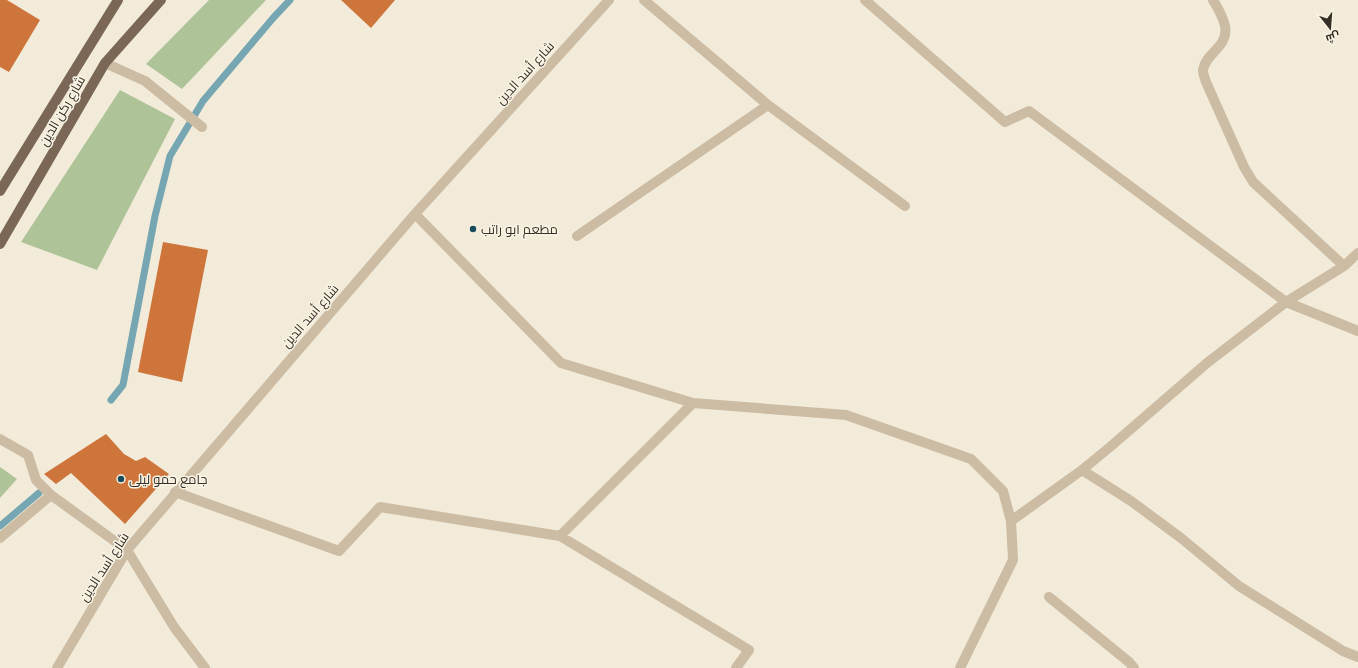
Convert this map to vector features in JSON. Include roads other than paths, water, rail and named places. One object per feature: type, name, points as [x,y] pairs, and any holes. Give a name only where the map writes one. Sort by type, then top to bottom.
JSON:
[{"type":"main road","name":"شارع ركن الدين","points":[[0,191],[118,0]]},
{"type":"main road","name":"شارع ركن الدين","points":[[0,244],[105,63],[161,0]]},
{"type":"street","name":"شارع أسد الدين","points":[[57,668],[127,550],[414,214],[609,0]]},
{"type":"street","points":[[644,0],[768,106],[905,206]]},
{"type":"street","points":[[865,0],[1005,122],[1029,111],[1286,302],[1358,331]]},
{"type":"street","points":[[1213,0],[1222,15],[1225,27],[1224,40],[1203,70],[1206,82],[1244,167],[1252,182],[1344,266]]},
{"type":"street","points":[[105,63],[145,81],[202,127]]},
{"type":"street","points":[[577,236],[768,106]]},
{"type":"street","points":[[414,214],[561,363],[693,403],[846,415],[971,459],[1003,491],[1011,521],[1013,560],[960,668]]},
{"type":"street","points":[[1011,521],[1082,470],[1207,363],[1286,302],[1344,266],[1358,253]]},
{"type":"street","points":[[560,536],[693,403]]},
{"type":"street","points":[[0,439],[28,455],[36,480],[51,495],[127,550],[174,627],[205,668]]},
{"type":"street","points":[[1082,470],[1137,506],[1181,538],[1239,586],[1343,652],[1358,657]]},
{"type":"street","points":[[176,492],[339,551],[380,507],[560,536],[749,650],[736,668]]},
{"type":"street","points":[[0,538],[51,495]]},
{"type":"street","points":[[1049,598],[1129,662],[1134,668]]},
{"type":"waterway","points":[[111,400],[123,385],[155,216],[170,156],[203,101],[290,0]]},
{"type":"waterway","points":[[0,526],[39,493]]},
{"type":"place","name":"مطعم ابو راتب","points":[[473,229]]},
{"type":"place","name":"جامع حمو ليلى","points":[[121,479]]}]
